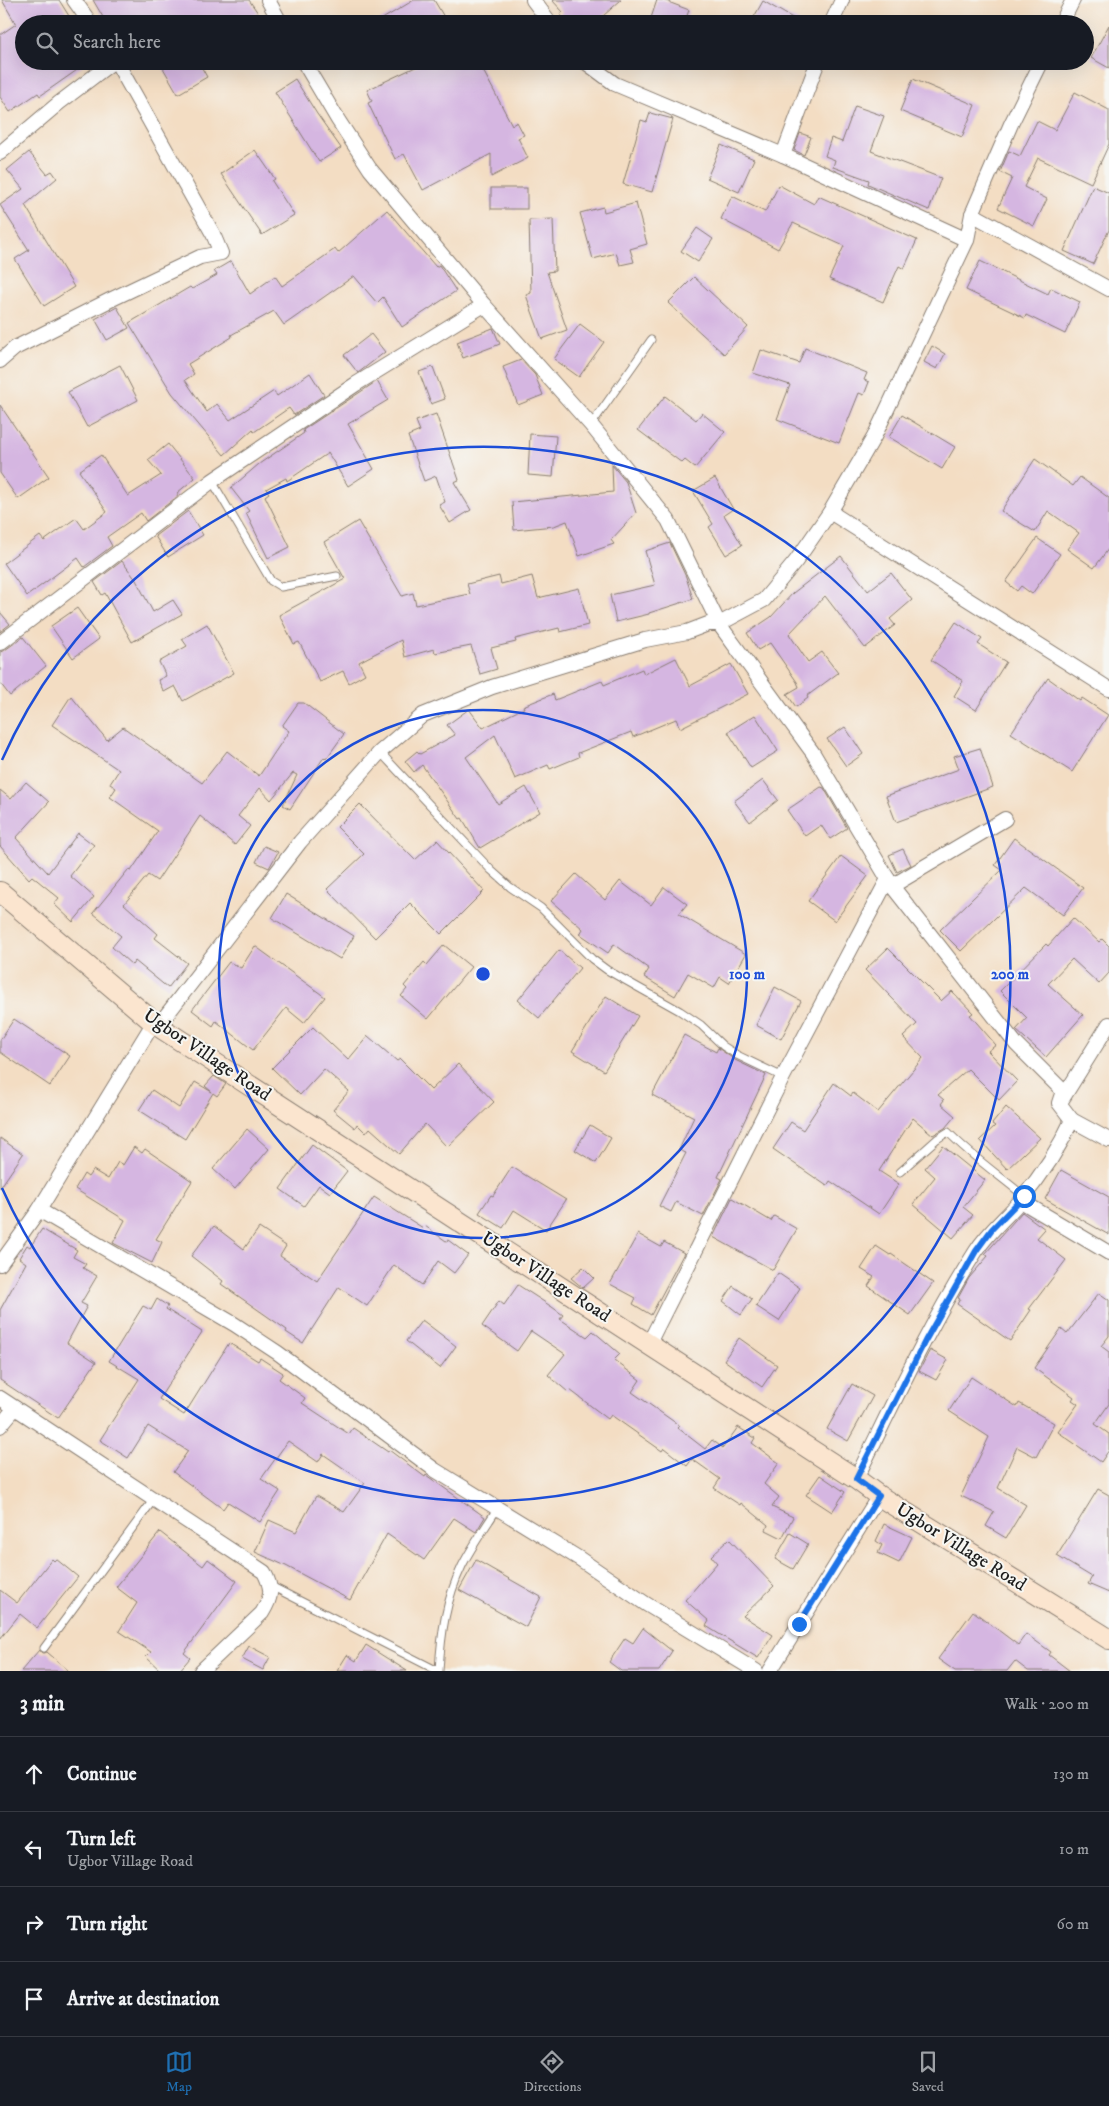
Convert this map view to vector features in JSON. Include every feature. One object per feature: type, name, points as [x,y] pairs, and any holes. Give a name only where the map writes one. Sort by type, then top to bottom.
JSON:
[{"type":"street","points":[[74,0],[84,15]]},
{"type":"street","points":[[268,0],[277,15]]},
{"type":"street","points":[[533,0],[544,15]]},
{"type":"street","points":[[835,15],[842,0]]},
{"type":"street","points":[[1066,15],[1073,0]]},
{"type":"street","points":[[0,152],[59,103],[103,70]]},
{"type":"street","points":[[0,360],[15,348],[112,299],[200,257],[221,253],[213,234],[120,70]]},
{"type":"street","points":[[308,70],[370,169],[484,305],[590,425],[668,520],[719,624],[813,753],[890,883],[1016,1044],[1063,1091],[1059,1103]]},
{"type":"street","points":[[596,70],[615,84],[783,155],[967,240]]},
{"type":"street","points":[[783,155],[815,70]]},
{"type":"street","points":[[0,1264],[40,1210],[156,1024],[300,842],[380,752],[423,715],[492,687],[645,640],[686,632],[708,624],[719,624],[764,600],[796,561],[830,512],[874,436],[967,240],[972,214],[1011,124],[1038,70]]},
{"type":"street","points":[[972,214],[1109,289]]},
{"type":"street","points":[[0,643],[212,480],[356,384],[484,305]]},
{"type":"street","points":[[830,512],[1109,689]]},
{"type":"street","points":[[649,1343],[783,1077],[890,883],[1005,819]]},
{"type":"street","name":"Ugbor Village Road","points":[[0,892],[156,1024],[649,1343],[879,1496],[1109,1639]]},
{"type":"street","points":[[1059,1103],[1109,1024]]},
{"type":"street","points":[[1059,1103],[1072,1120],[1109,1140]]},
{"type":"street","points":[[856,1479],[925,1341],[976,1251],[992,1229],[1023,1198],[1061,1144],[1072,1120]]},
{"type":"street","points":[[1023,1198],[1109,1253]]},
{"type":"street","points":[[40,1210],[234,1324],[278,1352],[393,1440],[497,1509],[580,1559],[646,1604],[756,1671]]},
{"type":"street","points":[[0,1398],[264,1572],[271,1586],[269,1602],[262,1613],[202,1671]]},
{"type":"street","points":[[0,1426],[15,1408]]},
{"type":"street","points":[[770,1671],[879,1496]]},
{"type":"lane","points":[[590,425],[651,340]]},
{"type":"lane","points":[[212,480],[271,580],[282,587],[337,576]]},
{"type":"lane","points":[[380,752],[491,870],[510,888],[541,908],[592,959],[607,970],[702,1024],[723,1046],[737,1055],[783,1077]]},
{"type":"lane","points":[[900,1172],[937,1139],[948,1132],[965,1150],[990,1167],[1023,1198]]},
{"type":"lane","points":[[44,1648],[154,1499]]},
{"type":"lane","points":[[271,1586],[438,1671],[442,1632],[450,1597],[462,1565],[497,1509]]},
{"type":"building","points":[[2,0],[59,0],[68,15],[15,15],[15,22]]},
{"type":"building","points":[[93,0],[249,0],[258,13],[255,15],[102,15]]},
{"type":"building","points":[[414,0],[434,0],[443,15],[389,15]]},
{"type":"building","points":[[552,0],[621,0],[604,15],[561,15],[563,12]]},
{"type":"building","points":[[657,0],[663,0],[689,10],[687,15],[652,15]]},
{"type":"building","points":[[763,1],[787,15],[755,15]]},
{"type":"building","points":[[15,25],[15,70],[77,70],[40,96],[38,93],[10,112],[0,97],[0,35]]},
{"type":"building","points":[[1109,25],[1109,68],[1094,60],[1094,52]]},
{"type":"building","points":[[164,70],[203,70],[207,77],[178,94]]},
{"type":"building","points":[[409,70],[483,70],[512,125],[517,122],[524,135],[518,138],[528,158],[491,177],[491,154],[423,190],[404,154],[395,159],[368,103],[372,101],[367,90]]},
{"type":"building","points":[[295,79],[341,148],[319,162],[275,92]]},
{"type":"building","points":[[913,79],[975,105],[962,137],[900,111]]},
{"type":"building","points":[[1075,92],[1109,110],[1109,144],[1091,183],[1038,158],[1024,187],[1047,199],[1034,226],[998,208],[1012,178],[1000,172],[1009,151],[1020,156],[1037,121],[1055,130]]},
{"type":"building","points":[[855,106],[884,116],[871,151],[941,178],[929,210],[868,184],[869,180],[833,167],[835,160],[825,156],[831,138],[842,142]]},
{"type":"building","points":[[650,113],[673,119],[652,192],[623,184],[641,120],[647,122]]},
{"type":"building","points":[[800,133],[811,137],[804,155],[794,150]]},
{"type":"building","points":[[721,145],[754,159],[739,192],[707,178]]},
{"type":"building","points":[[255,150],[275,179],[272,181],[294,215],[262,235],[221,174]]},
{"type":"building","points":[[29,152],[47,174],[52,171],[57,178],[25,205],[74,287],[44,306],[15,259],[29,250],[0,205],[23,189],[7,170]]},
{"type":"building","points":[[779,185],[814,204],[818,196],[917,240],[904,269],[899,266],[883,302],[829,279],[844,246],[793,223],[778,249],[721,219],[732,196],[765,212]]},
{"type":"building","points":[[1093,186],[1109,193],[1109,230],[1093,264],[1064,251]]},
{"type":"building","points":[[491,188],[527,188],[527,209],[491,209]]},
{"type":"building","points":[[636,203],[647,244],[630,249],[634,262],[620,265],[616,253],[593,259],[580,213],[603,207],[604,212]]},
{"type":"building","points":[[387,210],[436,267],[439,265],[456,291],[402,327],[383,297],[377,303],[354,276],[284,325],[274,311],[231,335],[232,337],[188,364],[194,374],[185,380],[207,412],[217,404],[230,420],[274,391],[277,396],[310,373],[324,395],[294,415],[289,408],[254,432],[253,429],[224,455],[172,393],[129,323],[190,287],[192,289],[217,275],[214,271],[231,261],[250,294],[275,276],[282,286],[335,249],[338,253]]},
{"type":"building","points":[[553,219],[555,271],[547,272],[567,330],[542,339],[526,295],[531,293],[529,220]]},
{"type":"building","points":[[697,228],[713,239],[698,262],[681,251]]},
{"type":"building","points":[[980,261],[1048,294],[1051,288],[1080,302],[1065,334],[1026,315],[1025,318],[966,290]]},
{"type":"building","points":[[694,277],[748,327],[724,354],[668,303]]},
{"type":"building","points":[[117,307],[129,328],[107,340],[95,319]]},
{"type":"building","points":[[580,324],[604,342],[579,377],[554,359]]},
{"type":"building","points":[[493,328],[500,344],[463,358],[457,342]]},
{"type":"building","points":[[371,334],[385,352],[358,373],[344,355]]},
{"type":"building","points":[[932,346],[945,354],[937,369],[924,362]]},
{"type":"building","points":[[805,348],[867,373],[864,380],[869,382],[864,395],[859,393],[839,443],[777,419],[790,385],[753,373],[761,350],[799,363]]},
{"type":"building","points":[[521,360],[535,375],[543,395],[518,405],[503,367]]},
{"type":"building","points":[[120,365],[138,400],[87,427],[68,392]]},
{"type":"building","points":[[433,367],[445,399],[431,404],[419,372]]},
{"type":"building","points":[[377,381],[388,400],[348,424],[374,469],[348,486],[328,453],[287,481],[286,478],[266,489],[269,493],[265,496],[290,547],[268,558],[246,513],[249,511],[231,488],[259,464],[304,433],[303,430]]},
{"type":"building","points":[[665,396],[696,420],[702,413],[725,432],[695,468],[685,460],[682,463],[638,430]]},
{"type":"building","points":[[0,405],[49,477],[18,499],[0,473]]},
{"type":"building","points":[[436,414],[459,480],[454,482],[471,510],[450,523],[439,505],[445,502],[436,476],[424,481],[408,436],[420,431],[416,421]]},
{"type":"building","points":[[902,415],[955,447],[942,469],[889,437]]},
{"type":"building","points":[[530,434],[556,436],[553,477],[528,475]]},
{"type":"building","points":[[168,444],[195,478],[177,493],[178,496],[146,521],[141,513],[107,537],[112,546],[84,567],[78,558],[27,596],[4,563],[40,536],[44,541],[76,518],[84,529],[107,512],[79,471],[101,455],[128,496],[161,475],[148,460]]},
{"type":"building","points":[[1035,459],[1073,486],[1080,477],[1109,498],[1109,548],[1094,568],[1067,549],[1079,533],[1048,511],[1035,532],[1001,511]]},
{"type":"building","points":[[612,465],[626,482],[636,513],[611,540],[614,544],[579,556],[567,521],[554,526],[514,530],[512,502],[613,492]]},
{"type":"building","points":[[715,478],[733,509],[724,515],[742,545],[726,555],[709,527],[713,524],[693,491]]},
{"type":"building","points":[[188,511],[203,535],[168,557],[155,536]]},
{"type":"building","points":[[358,521],[402,596],[413,593],[416,605],[470,594],[467,584],[499,576],[501,584],[532,576],[538,598],[579,588],[588,625],[560,632],[559,628],[515,639],[516,642],[491,648],[497,669],[480,674],[471,646],[435,653],[434,649],[405,657],[401,640],[359,662],[365,674],[349,683],[343,671],[320,682],[299,642],[294,644],[279,615],[345,579],[324,542]]},
{"type":"building","points":[[1037,538],[1060,554],[1032,594],[1021,586],[1017,591],[1006,582]]},
{"type":"building","points":[[670,543],[686,577],[693,599],[649,614],[616,622],[610,595],[655,585],[645,551]]},
{"type":"building","points":[[841,556],[868,591],[891,573],[912,600],[890,619],[895,625],[865,648],[825,596],[789,634],[808,662],[822,652],[838,673],[807,696],[808,698],[796,707],[787,694],[799,687],[797,682],[770,643],[758,650],[747,633],[771,617],[793,593]]},
{"type":"building","points":[[122,561],[136,580],[153,612],[173,600],[182,614],[132,642],[105,593],[102,595],[94,582]]},
{"type":"building","points":[[77,608],[99,639],[73,658],[51,626]]},
{"type":"building","points":[[0,612],[10,624],[0,632]]},
{"type":"building","points":[[956,622],[982,639],[978,644],[1006,662],[976,710],[954,696],[963,681],[931,660]]},
{"type":"building","points":[[207,624],[234,673],[183,701],[175,686],[164,692],[158,680],[166,676],[159,662],[187,646],[182,639]]},
{"type":"building","points":[[23,637],[46,666],[10,696],[0,683],[0,652]]},
{"type":"building","points":[[676,658],[690,686],[731,664],[748,694],[680,728],[676,719],[633,737],[631,732],[578,753],[579,757],[550,769],[548,765],[515,779],[495,735],[466,757],[498,804],[526,787],[540,812],[480,848],[462,818],[460,819],[422,765],[414,772],[405,761],[417,751],[420,754],[455,735],[447,725],[469,709],[483,728],[524,708],[523,706],[553,694],[555,700],[602,681],[604,685],[642,669],[644,674]]},
{"type":"building","points":[[1048,678],[1080,701],[1082,698],[1108,715],[1072,772],[1011,733]]},
{"type":"building","points":[[71,696],[107,740],[123,727],[202,783],[227,751],[259,776],[289,731],[282,726],[298,703],[304,703],[344,734],[326,759],[324,757],[290,809],[283,805],[297,775],[293,773],[271,800],[260,788],[238,816],[250,826],[235,845],[200,816],[157,881],[148,875],[124,904],[158,934],[155,938],[187,963],[168,988],[135,961],[132,965],[112,947],[121,936],[93,913],[128,870],[131,871],[158,831],[110,797],[116,788],[110,784],[119,770],[52,725]]},
{"type":"building","points":[[755,715],[778,751],[751,768],[728,732]]},
{"type":"building","points":[[845,727],[863,754],[846,766],[827,739]]},
{"type":"building","points":[[980,748],[993,787],[896,822],[886,796],[959,769],[954,756]]},
{"type":"building","points":[[763,780],[778,800],[750,822],[734,801]]},
{"type":"building","points":[[26,782],[49,802],[16,838],[48,873],[78,833],[94,845],[70,876],[94,897],[73,922],[54,904],[59,898],[32,876],[29,879],[0,846],[0,790],[11,799]]},
{"type":"building","points":[[821,787],[824,788],[847,828],[830,839],[821,825],[805,836],[787,810]]},
{"type":"building","points":[[360,804],[415,860],[437,840],[484,891],[441,934],[410,903],[375,938],[327,889],[364,854],[337,827]]},
{"type":"building","points":[[1014,838],[1083,888],[1063,915],[1026,888],[961,951],[940,930],[1002,870],[995,865]]},
{"type":"building","points":[[264,846],[278,852],[269,868],[256,862]]},
{"type":"building","points":[[903,849],[911,865],[897,872],[889,855]]},
{"type":"building","points":[[841,856],[868,876],[835,921],[808,901]]},
{"type":"building","points":[[576,874],[605,900],[620,881],[651,905],[664,887],[687,904],[679,914],[746,954],[729,983],[720,977],[714,988],[688,973],[675,996],[644,977],[649,969],[614,944],[608,953],[580,934],[583,929],[551,901]]},
{"type":"building","points":[[286,894],[354,936],[340,959],[272,918]]},
{"type":"building","points":[[1073,918],[1099,942],[1102,939],[1109,946],[1109,973],[1099,984],[1072,959],[1048,984],[1083,1015],[1046,1057],[1016,1030],[1027,1018],[1000,991],[1046,944],[1048,946]]},
{"type":"building","points":[[444,945],[471,967],[428,1019],[401,996],[407,989],[404,986],[424,962],[427,965]]},
{"type":"building","points":[[255,946],[325,997],[304,1023],[286,1008],[253,1050],[216,1021],[213,1026],[192,1010],[229,962],[241,968]]},
{"type":"building","points":[[888,948],[941,1001],[952,991],[973,1013],[970,1015],[996,1045],[988,1051],[1017,1081],[999,1100],[968,1069],[938,1095],[944,1100],[941,1104],[955,1116],[945,1128],[933,1135],[913,1118],[879,1171],[899,1184],[879,1214],[830,1181],[827,1186],[773,1149],[791,1122],[803,1130],[834,1083],[851,1096],[853,1093],[878,1112],[923,1058],[903,1037],[917,1024],[865,970]]},
{"type":"building","points":[[559,950],[580,968],[539,1018],[518,1000]]},
{"type":"building","points":[[775,987],[801,1001],[781,1039],[756,1025]]},
{"type":"building","points":[[606,996],[638,1016],[604,1071],[572,1051]]},
{"type":"building","points":[[14,1019],[70,1056],[50,1086],[0,1052],[0,1040]]},
{"type":"building","points":[[313,1027],[348,1060],[368,1036],[397,1061],[400,1059],[431,1090],[458,1064],[494,1102],[447,1147],[425,1124],[399,1154],[370,1128],[366,1133],[357,1124],[355,1128],[333,1110],[349,1091],[324,1069],[300,1095],[272,1068]]},
{"type":"building","points":[[684,1035],[716,1052],[718,1048],[735,1060],[766,1075],[718,1177],[722,1179],[703,1216],[676,1202],[671,1212],[659,1206],[686,1153],[679,1150],[694,1117],[652,1095]]},
{"type":"building","points":[[214,1076],[226,1084],[217,1096],[213,1093],[185,1139],[139,1110],[152,1090],[179,1108],[195,1082],[212,1092],[205,1086]]},
{"type":"building","points":[[1006,1107],[1040,1138],[1007,1169],[980,1140],[995,1126],[992,1124]]},
{"type":"building","points":[[590,1125],[611,1138],[596,1163],[575,1150]]},
{"type":"building","points":[[247,1129],[269,1149],[235,1189],[213,1169]]},
{"type":"building","points":[[0,1138],[23,1154],[0,1188]]},
{"type":"building","points":[[312,1145],[347,1171],[330,1193],[319,1185],[304,1206],[280,1189]]},
{"type":"building","points":[[943,1146],[985,1180],[963,1207],[973,1215],[953,1238],[913,1204],[935,1177],[925,1168]]},
{"type":"building","points":[[134,1147],[142,1153],[145,1149],[192,1181],[156,1239],[162,1242],[152,1263],[113,1243],[125,1220],[75,1189],[84,1174],[88,1177],[93,1170],[108,1179],[118,1162],[123,1165]]},
{"type":"building","points":[[512,1167],[566,1200],[546,1230],[514,1210],[503,1228],[479,1213]]},
{"type":"building","points":[[1061,1170],[1109,1197],[1109,1235],[1045,1199]]},
{"type":"building","points":[[374,1197],[423,1228],[425,1226],[446,1241],[448,1240],[468,1255],[454,1273],[438,1261],[422,1285],[394,1265],[367,1306],[339,1287],[303,1343],[221,1284],[223,1281],[191,1256],[214,1226],[244,1249],[259,1228],[286,1246],[280,1256],[317,1281]]},
{"type":"building","points":[[732,1198],[771,1221],[774,1216],[797,1229],[773,1270],[713,1237]]},
{"type":"building","points":[[1022,1212],[1045,1229],[1037,1238],[1066,1260],[1029,1309],[1031,1310],[1010,1341],[957,1304],[960,1299],[958,1298],[969,1278],[988,1256],[985,1254]]},
{"type":"building","points":[[42,1229],[77,1250],[73,1257],[86,1264],[83,1268],[97,1276],[81,1303],[87,1306],[67,1343],[96,1362],[58,1418],[0,1380],[0,1310],[26,1263],[19,1258],[27,1245],[30,1247]]},
{"type":"building","points":[[638,1234],[661,1247],[664,1242],[684,1253],[651,1315],[633,1304],[636,1298],[610,1284]]},
{"type":"building","points":[[876,1246],[933,1283],[910,1315],[868,1286],[874,1277],[861,1269]]},
{"type":"building","points":[[583,1267],[594,1278],[583,1288],[571,1278]]},
{"type":"building","points":[[778,1273],[800,1288],[779,1321],[756,1306]]},
{"type":"building","points":[[518,1285],[563,1315],[560,1319],[587,1337],[593,1331],[620,1354],[614,1360],[640,1380],[632,1392],[680,1426],[678,1428],[705,1449],[712,1440],[723,1448],[738,1427],[755,1438],[752,1443],[779,1463],[764,1484],[779,1497],[772,1507],[793,1517],[782,1538],[766,1530],[768,1525],[741,1503],[740,1505],[714,1488],[720,1479],[692,1459],[687,1466],[664,1448],[662,1451],[611,1415],[608,1419],[570,1390],[568,1392],[548,1375],[565,1354],[531,1331],[517,1351],[482,1326],[499,1301],[504,1305]]},
{"type":"building","points":[[733,1286],[752,1299],[741,1315],[723,1301]]},
{"type":"building","points":[[1099,1293],[1109,1300],[1109,1336],[1101,1346],[1109,1352],[1109,1404],[1095,1424],[1109,1434],[1109,1450],[1101,1462],[1058,1432],[1078,1404],[1072,1400],[1074,1397],[1034,1368],[1061,1329],[1067,1334]]},
{"type":"building","points":[[157,1299],[168,1306],[166,1309],[202,1332],[159,1399],[184,1415],[229,1343],[258,1361],[260,1358],[283,1373],[279,1379],[305,1398],[302,1403],[349,1434],[353,1428],[388,1452],[389,1450],[425,1477],[426,1475],[485,1517],[476,1532],[454,1518],[424,1560],[387,1534],[350,1600],[255,1552],[269,1520],[296,1532],[316,1496],[344,1512],[365,1483],[323,1454],[318,1462],[288,1441],[261,1479],[280,1491],[260,1522],[228,1502],[223,1509],[173,1472],[188,1451],[148,1426],[128,1458],[100,1440],[139,1379],[109,1361],[143,1306],[151,1310]]},
{"type":"building","points":[[422,1320],[456,1346],[440,1368],[406,1341]]},
{"type":"building","points":[[739,1338],[777,1365],[762,1387],[724,1360]]},
{"type":"building","points":[[930,1350],[948,1360],[936,1380],[919,1371]]},
{"type":"building","points":[[971,1377],[1017,1407],[1019,1403],[1054,1423],[1036,1457],[1017,1447],[998,1488],[1026,1505],[1006,1538],[986,1526],[994,1512],[961,1496],[989,1437],[949,1411]]},
{"type":"building","points":[[852,1384],[873,1396],[848,1441],[827,1429]]},
{"type":"building","points":[[820,1475],[845,1492],[832,1512],[806,1495]]},
{"type":"building","points":[[1098,1489],[1109,1495],[1109,1593],[1088,1584],[1092,1577],[1057,1556]]},
{"type":"building","points":[[884,1524],[912,1537],[899,1563],[878,1553],[882,1545],[876,1541]]},
{"type":"building","points":[[160,1532],[203,1566],[208,1559],[237,1581],[184,1653],[190,1658],[179,1671],[161,1671],[146,1657],[151,1652],[119,1631],[137,1603],[116,1587]]},
{"type":"building","points":[[790,1533],[808,1544],[793,1569],[775,1559]]},
{"type":"building","points":[[729,1539],[774,1586],[743,1616],[773,1635],[758,1658],[706,1626],[709,1621],[685,1600],[717,1563],[711,1556]]},
{"type":"building","points":[[52,1559],[54,1561],[56,1559],[78,1577],[37,1628],[20,1614],[0,1639],[0,1590],[17,1603]]},
{"type":"building","points":[[476,1560],[541,1597],[526,1627],[459,1590]]},
{"type":"building","points":[[973,1611],[1018,1645],[1026,1634],[1051,1652],[1049,1655],[1070,1671],[1028,1671],[1015,1661],[1007,1671],[955,1671],[938,1659]]},
{"type":"building","points":[[643,1628],[672,1651],[659,1671],[621,1671],[609,1662],[625,1638],[633,1643]]},
{"type":"building","points":[[366,1645],[407,1671],[337,1671],[347,1655],[356,1661]]},
{"type":"building","points":[[249,1646],[270,1657],[263,1670],[242,1659]]},
{"type":"building","points":[[39,1650],[43,1653],[47,1652],[69,1671],[21,1671]]},
{"type":"route","points":[[799,1624],[879,1496],[856,1479],[925,1341],[976,1251],[992,1229],[1024,1196]]}]
